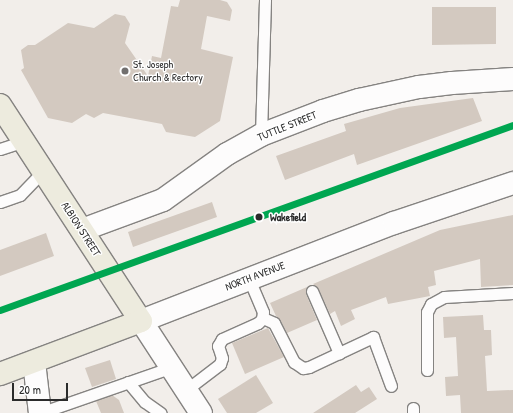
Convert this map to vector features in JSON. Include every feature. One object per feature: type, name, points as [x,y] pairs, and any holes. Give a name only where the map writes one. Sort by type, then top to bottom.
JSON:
[{"type":"main road","name":"ALBION STREET","points":[[0,105],[141,321]]},
{"type":"main road","name":"NORTH AVENUE","points":[[0,374],[141,321]]},
{"type":"street","name":"TUTTLE STREET","points":[[82,230],[163,200],[227,154],[261,135],[289,123],[343,104],[385,93],[452,83],[513,79]]},
{"type":"street","name":"NORTH AVENUE","points":[[141,321],[394,223],[513,183]]},
{"type":"street","name":"ALBION STREET","points":[[141,321],[172,367],[200,413]]},
{"type":"street","points":[[34,362],[40,413]]},
{"type":"lane","points":[[261,135],[265,0]]},
{"type":"lane","points":[[0,149],[24,141]]},
{"type":"lane","points":[[0,202],[20,195],[43,171]]},
{"type":"lane","points":[[249,279],[263,318],[274,323],[294,362],[301,367],[309,367],[373,337],[391,386]]},
{"type":"lane","points":[[312,291],[339,353]]},
{"type":"lane","points":[[427,370],[427,312],[431,304],[444,297],[513,293]]},
{"type":"lane","points":[[186,390],[221,363],[222,357],[218,346],[222,339],[258,323],[263,318]]},
{"type":"lane","points":[[40,413],[172,367]]},
{"type":"lane","points":[[128,382],[145,402],[161,413]]},
{"type":"building","name":"St. Joseph Church & Rectory","points":[[180,0],[220,0],[227,2],[232,10],[230,21],[207,16],[201,49],[233,57],[220,121],[195,137],[166,132],[162,124],[103,113],[94,118],[86,114],[72,123],[48,118],[21,70],[24,68],[21,50],[28,45],[35,45],[68,23],[94,28],[115,14],[125,16],[130,24],[125,43],[148,76],[152,56],[161,58],[171,6],[178,7]]},
{"type":"building","points":[[432,7],[496,7],[496,44],[432,45]]},
{"type":"building","points":[[473,98],[482,121],[357,165],[354,154],[285,180],[276,156],[346,131],[344,124],[400,108]]},
{"type":"building","points":[[212,202],[217,217],[133,247],[128,232]]},
{"type":"building","points":[[513,215],[513,285],[481,287],[480,259],[434,271],[436,285],[428,287],[430,296],[388,304],[386,297],[351,310],[355,319],[341,326],[335,311],[330,314],[318,288],[313,284],[440,230]]},
{"type":"building","points":[[46,233],[54,256],[0,276],[0,250]]},
{"type":"building","points":[[307,287],[306,294],[317,320],[287,333],[270,303]]},
{"type":"building","points":[[483,315],[484,330],[491,330],[492,355],[485,356],[487,391],[513,390],[513,413],[461,413],[460,395],[446,396],[445,377],[458,376],[456,337],[444,338],[443,317]]},
{"type":"building","points":[[268,328],[284,357],[245,374],[232,343]]},
{"type":"building","points":[[110,360],[116,379],[92,387],[85,368]]},
{"type":"building","points":[[256,375],[273,403],[256,413],[227,413],[218,399]]},
{"type":"building","points":[[356,385],[361,392],[369,387],[377,399],[355,413],[313,413]]},
{"type":"building","points":[[112,395],[119,400],[124,413],[101,413],[96,401]]},
{"type":"transit line","points":[[0,310],[513,125]]},
{"type":"place","name":"St. Joseph Church & Rectory","points":[[125,71]]},
{"type":"place","name":"Wakefield","points":[[259,217]]}]
